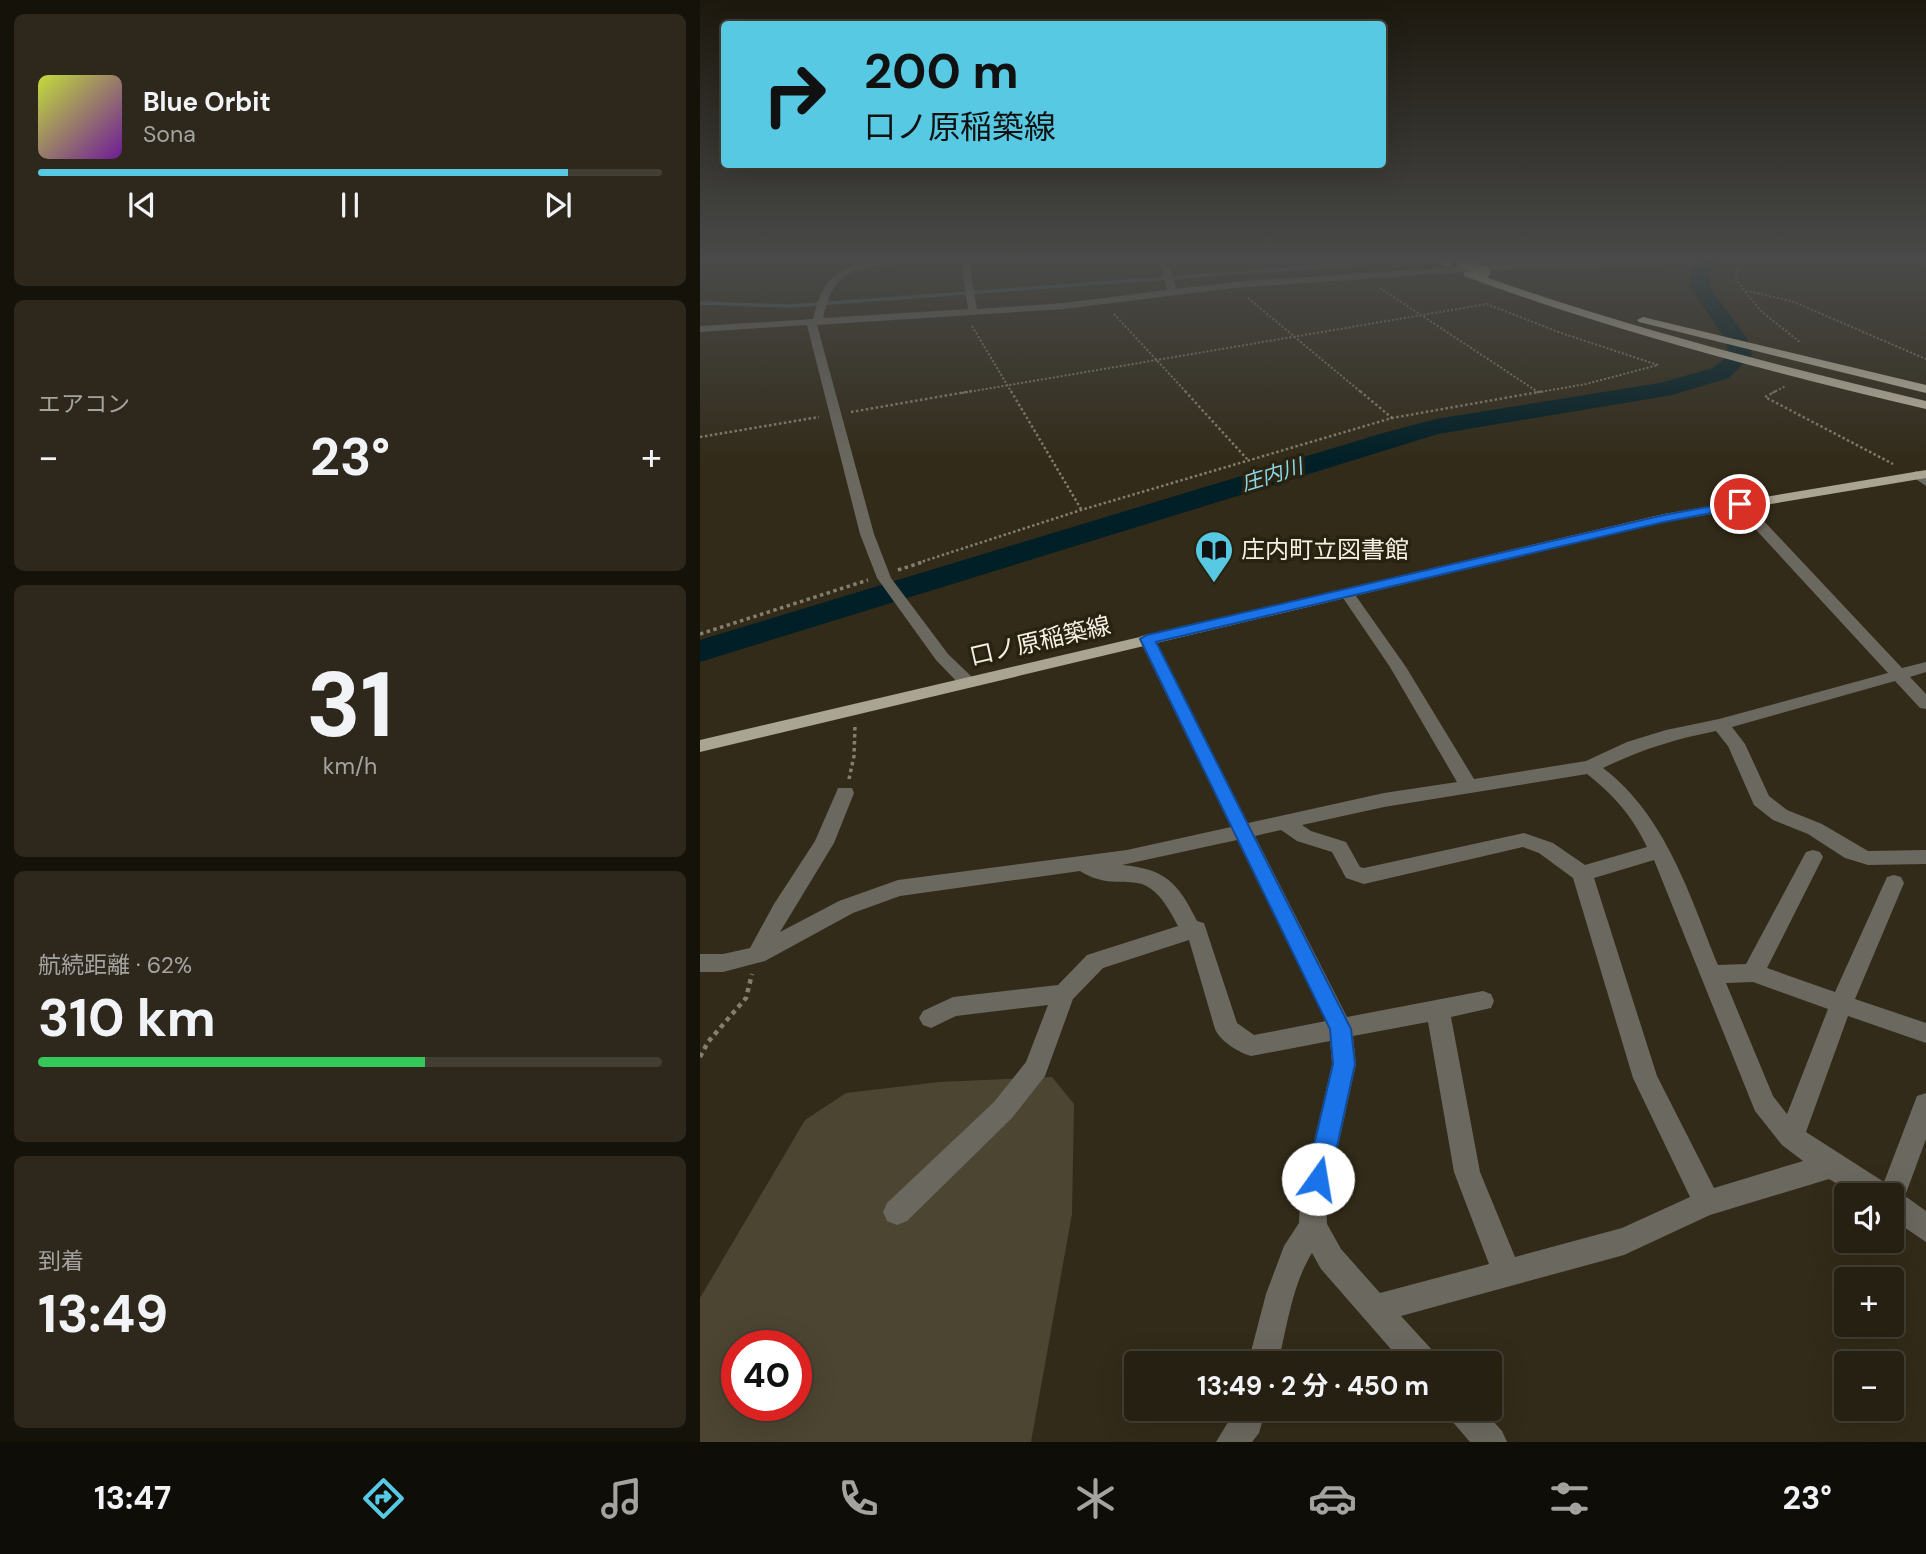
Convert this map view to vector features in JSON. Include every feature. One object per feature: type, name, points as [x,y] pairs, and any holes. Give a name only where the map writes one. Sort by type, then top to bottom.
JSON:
[{"type":"highway","points":[[1623,328],[1926,405]]},
{"type":"highway","points":[[1643,328],[1926,413]]},
{"type":"highway","points":[[1786,369],[1926,389]]},
{"type":"highway","points":[[1786,369],[1926,398]]},
{"type":"main road","name":"口ノ原稲築線","points":[[700,746],[1664,519],[1740,504],[1923,477]]},
{"type":"street","points":[[815,328],[867,534],[883,577],[942,657],[967,682]]},
{"type":"street","points":[[1740,504],[1926,704]]},
{"type":"street","points":[[1346,592],[1398,667],[1468,784]]},
{"type":"street","points":[[1147,639],[1244,830],[1340,1029],[1344,1064],[1313,1202],[1313,1227],[1331,1259],[1413,1351]]},
{"type":"street","points":[[700,963],[723,963],[757,956],[875,894],[990,874],[1127,857],[1282,821],[1468,784],[1590,767],[1633,746],[1672,734],[1720,725],[1926,667]]},
{"type":"street","points":[[1720,725],[1736,744],[1761,800],[1780,816],[1815,829],[1852,853],[1868,858],[1926,857]]},
{"type":"street","points":[[1590,767],[1617,788],[1641,816],[1659,851],[1764,1103],[1774,1120],[1791,1137],[1861,1183]]},
{"type":"street","points":[[757,956],[781,910],[824,843],[845,793]]},
{"type":"street","points":[[1282,821],[1304,836],[1339,847],[1353,873],[1364,876],[1524,840],[1546,848],[1582,874],[1645,1078],[1707,1203]]},
{"type":"street","points":[[1582,874],[1659,851]]},
{"type":"street","points":[[1753,973],[1813,857]]},
{"type":"street","points":[[1080,864],[1097,871],[1146,875],[1159,880],[1173,898],[1191,931]]},
{"type":"street","points":[[1791,1137],[1842,1004],[1894,883]]},
{"type":"street","points":[[897,1212],[1003,1110],[1037,1068],[1064,994],[1095,961],[1196,929],[1227,1029],[1251,1046],[1483,1001]]},
{"type":"street","points":[[1710,974],[1753,973],[1926,1033]]},
{"type":"street","points":[[931,1018],[954,1007],[1064,994]]},
{"type":"street","points":[[1438,1010],[1467,1172],[1507,1273]]},
{"type":"street","points":[[1897,1183],[1926,1104]]},
{"type":"street","points":[[1376,1309],[1623,1241],[1707,1203],[1833,1165]]},
{"type":"street","points":[[1904,1212],[1926,1228]]},
{"type":"street","points":[[1266,1351],[1280,1294],[1294,1256],[1313,1227]]},
{"type":"street","points":[[1232,1442],[1248,1421]]},
{"type":"street","points":[[1473,1421],[1491,1442]]},
{"type":"path","points":[[977,328],[1007,386],[1081,510]]},
{"type":"path","points":[[1127,328],[1247,459]]},
{"type":"path","points":[[1284,328],[1392,418]]},
{"type":"path","points":[[700,437],[1344,328]]},
{"type":"path","points":[[1441,328],[1538,392]]},
{"type":"path","points":[[700,634],[883,577],[1081,510],[1392,418],[1586,384],[1658,365],[1546,328]]},
{"type":"path","points":[[1786,328],[1804,346]]},
{"type":"path","points":[[1855,328],[1926,359]]},
{"type":"path","points":[[1787,385],[1765,397],[1923,477]]},
{"type":"path","points":[[845,793],[854,756],[855,719]]},
{"type":"path","points":[[700,1057],[708,1042],[746,998],[757,956]]},
{"type":"shaded area","points":[[1052,1077],[1074,1104],[1072,1214],[1031,1442],[700,1442],[700,1298],[805,1120],[846,1093],[939,1082]]},
{"type":"waterway","name":"庄内川","points":[[700,651],[1436,427],[1663,390],[1721,373],[1741,355],[1729,328]]},
{"type":"place","name":"庄内町立図書館","points":[[1214,584]]},
{"type":"route","points":[[1318,1179],[1344,1064],[1340,1029],[1244,830],[1147,639],[1664,519],[1740,504]]}]
